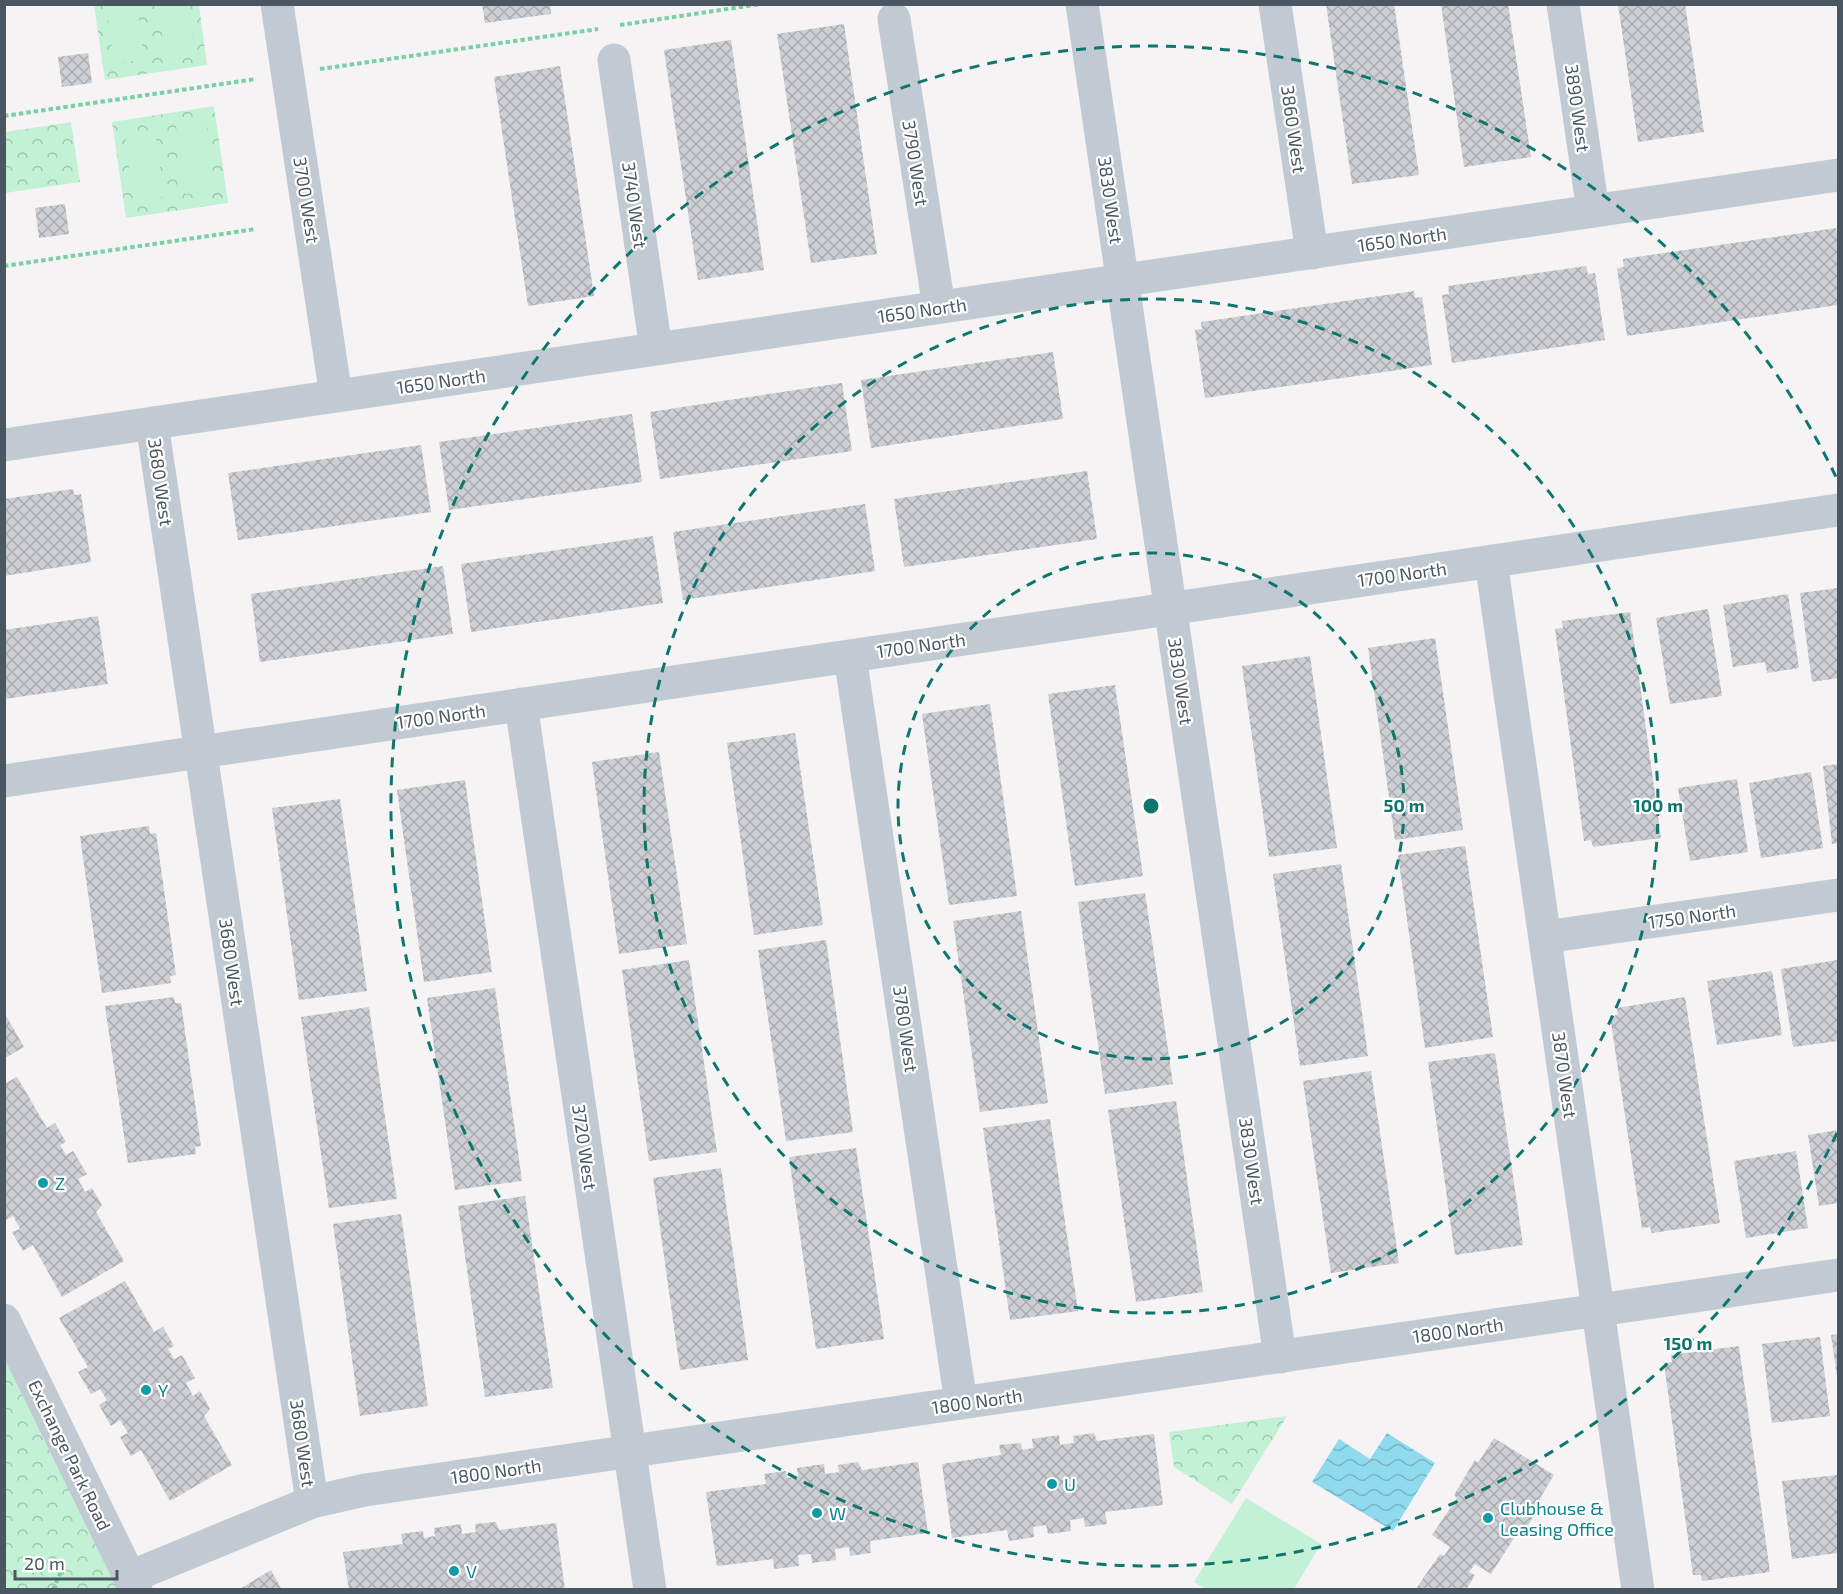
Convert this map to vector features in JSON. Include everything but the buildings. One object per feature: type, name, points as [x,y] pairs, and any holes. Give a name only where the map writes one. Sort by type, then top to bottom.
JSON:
[{"type":"street","name":"3700 West","points":[[277,4],[336,396]]},
{"type":"street","name":"3830 West","points":[[1082,4],[1280,1356]]},
{"type":"street","name":"3860 West","points":[[1275,4],[1312,253]]},
{"type":"street","name":"3890 West","points":[[1563,4],[1593,211]]},
{"type":"street","name":"3790 West","points":[[894,19],[939,307]]},
{"type":"street","name":"3740 West","points":[[614,60],[656,349]]},
{"type":"street","name":"1650 North","points":[[4,444],[1839,175]]},
{"type":"street","name":"3680 West","points":[[152,423],[312,1502]]},
{"type":"street","name":"1700 North","points":[[4,781],[1839,510]]},
{"type":"street","name":"3870 West","points":[[1491,561],[1638,1590]]},
{"type":"street","name":"3780 West","points":[[850,656],[960,1403]]},
{"type":"street","name":"3720 West","points":[[521,704],[650,1590]]},
{"type":"street","name":"1750 North","points":[[1545,937],[1839,895]]},
{"type":"street","name":"1800 North","points":[[133,1583],[312,1502],[365,1490],[1839,1275]]},
{"type":"street","name":"Exchange Park Road","points":[[4,1320],[133,1583]]},
{"type":"path","points":[[314,70],[761,4]]},
{"type":"path","points":[[4,116],[262,78]]},
{"type":"path","points":[[4,266],[256,230]]},
{"type":"path","points":[[53,1590],[64,1564]]},
{"type":"green space","points":[[94,5],[199,5],[207,65],[105,80]]},
{"type":"green space","points":[[106,5],[137,5],[144,59],[114,64]]},
{"type":"green space","points":[[158,5],[188,5],[195,52],[165,56]]},
{"type":"green space","points":[[214,106],[228,203],[126,218],[112,122]]},
{"type":"green space","points":[[71,122],[80,182],[5,193],[5,132]]},
{"type":"green space","points":[[206,123],[215,190],[185,194],[176,127]]},
{"type":"green space","points":[[155,130],[164,197],[134,201],[125,134]]},
{"type":"green space","points":[[4,1347],[124,1589],[5,1589]]},
{"type":"green space","points":[[1287,1416],[1232,1504],[1174,1467],[1169,1432]]},
{"type":"green space","points":[[1246,1498],[1321,1544],[1294,1589],[1206,1589],[1194,1582]]},
{"type":"water","points":[[1387,1433],[1435,1463],[1393,1531],[1312,1482],[1339,1439],[1370,1459]]},
{"type":"place","name":"Z","points":[[43,1183]]},
{"type":"place","name":"Y","points":[[146,1390]]},
{"type":"place","name":"U","points":[[1052,1484]]},
{"type":"place","name":"W","points":[[817,1513]]},
{"type":"place","name":"Clubhouse & Leasing Office","points":[[1488,1518]]},
{"type":"place","name":"V","points":[[454,1571]]}]
